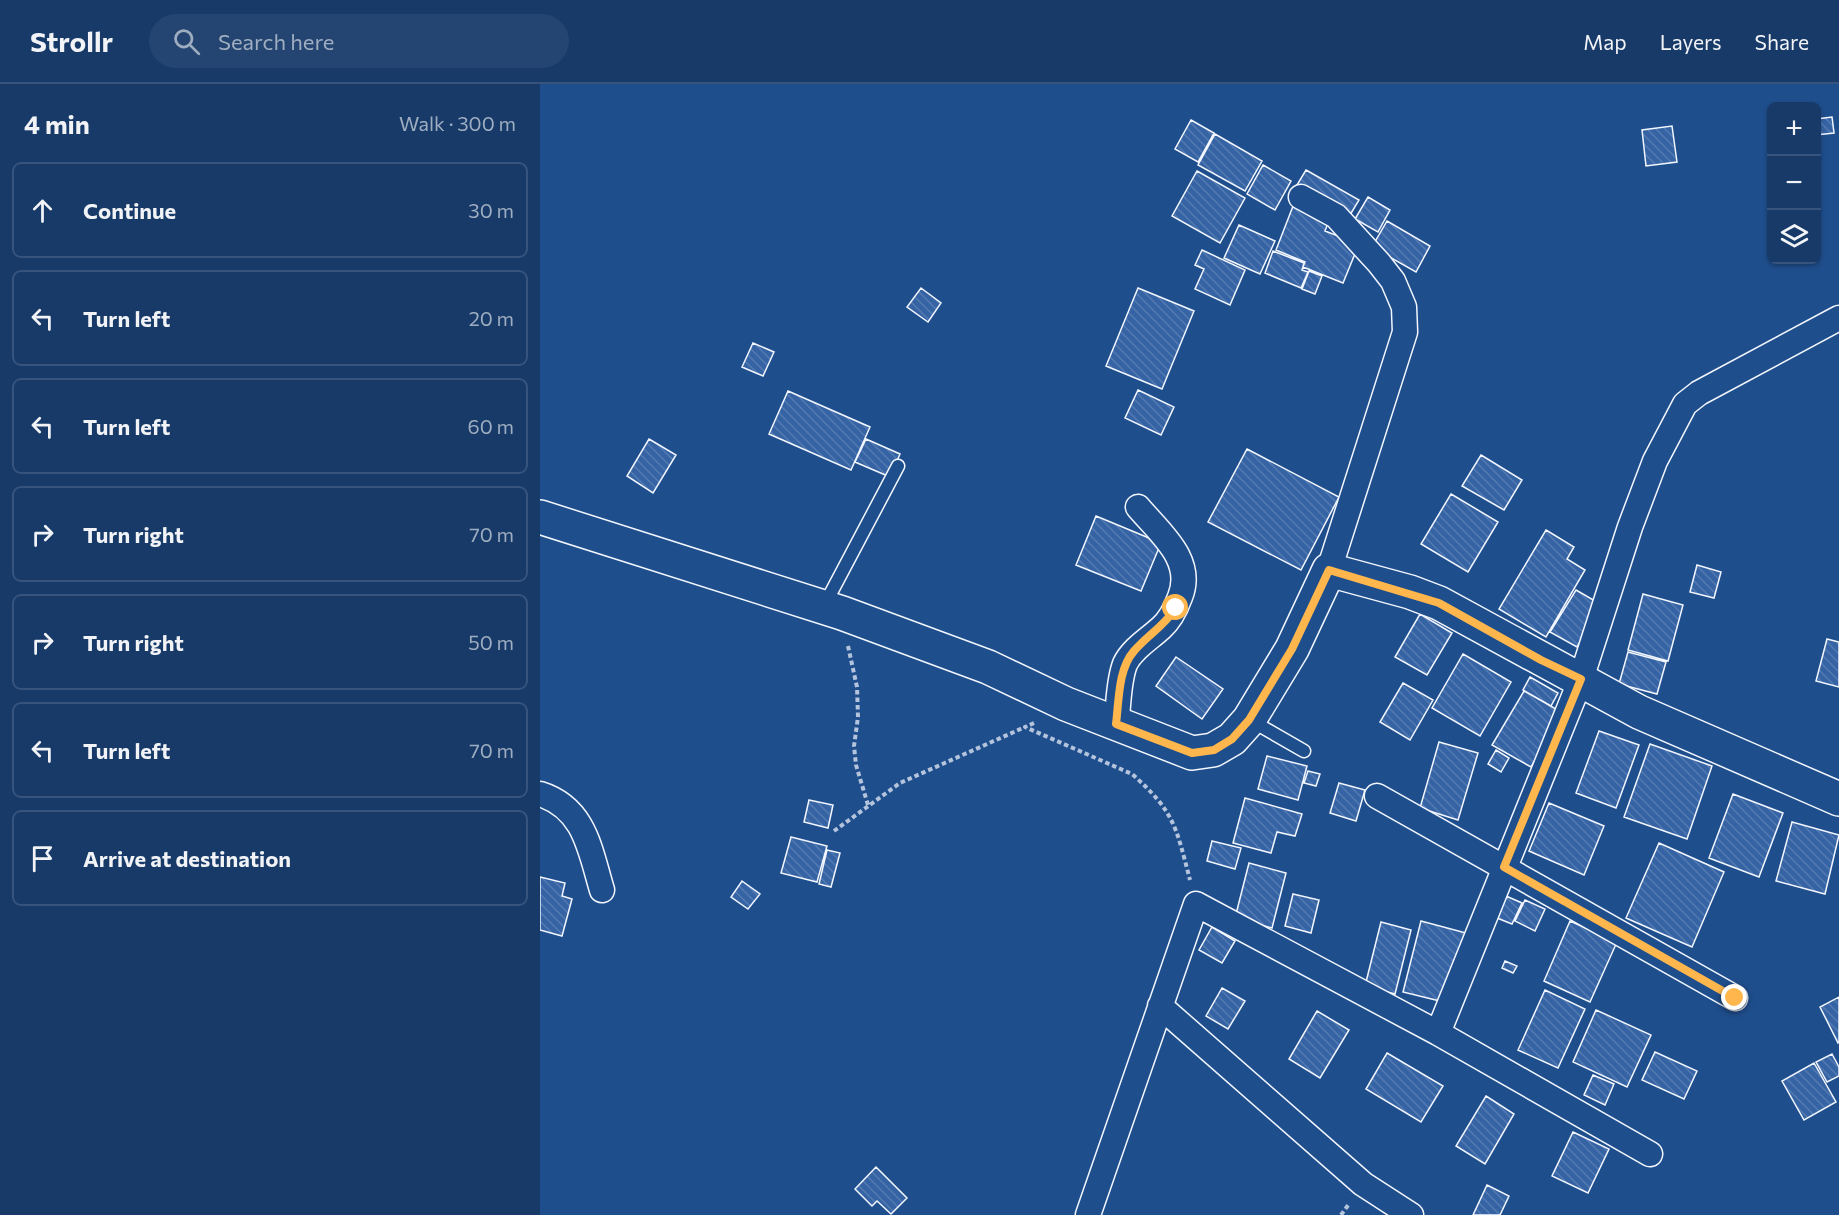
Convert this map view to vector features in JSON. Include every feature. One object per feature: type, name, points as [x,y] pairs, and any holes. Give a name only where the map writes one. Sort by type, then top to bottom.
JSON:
[{"type":"street","points":[[540,517],[612,542],[833,610],[988,667],[1066,705],[1192,753],[1214,750],[1232,739],[1249,720],[1292,649],[1329,570],[1405,332],[1404,307],[1393,281],[1336,216],[1301,197]]},
{"type":"street","points":[[1438,1033],[1581,679],[1630,527],[1656,461],[1684,404],[1699,393],[1839,318]]},
{"type":"street","points":[[1116,724],[1125,665],[1134,651],[1164,626],[1176,608],[1185,587],[1183,567],[1177,553],[1138,507]]},
{"type":"street","points":[[1329,570],[1439,603],[1639,712],[1839,799]]},
{"type":"street","points":[[540,794],[551,797],[573,813],[585,835],[602,890]]},
{"type":"street","points":[[1377,796],[1735,998]]},
{"type":"street","points":[[1088,1215],[1196,904],[1438,1033],[1650,1154]]},
{"type":"street","points":[[1160,1006],[1364,1184],[1412,1215]]},
{"type":"lane","points":[[833,610],[898,466]]},
{"type":"lane","points":[[1249,720],[1304,751]]},
{"type":"path","points":[[833,610],[857,687],[858,717],[854,746],[856,765],[868,805]]},
{"type":"path","points":[[834,831],[900,783],[1026,727],[1066,705]]},
{"type":"path","points":[[1026,727],[1132,774],[1146,787],[1174,822],[1196,904]]},
{"type":"building","points":[[1832,117],[1834,133],[1821,134],[1821,118]]},
{"type":"building","points":[[1191,120],[1214,133],[1198,162],[1175,149]]},
{"type":"building","points":[[1672,126],[1677,162],[1646,166],[1642,130]]},
{"type":"building","points":[[1215,134],[1262,161],[1245,191],[1198,165]]},
{"type":"building","points":[[1263,165],[1291,181],[1275,210],[1247,194]]},
{"type":"building","points":[[1306,170],[1359,200],[1347,220],[1294,190]]},
{"type":"building","points":[[1197,171],[1245,198],[1220,243],[1172,216]]},
{"type":"building","points":[[1368,197],[1390,210],[1378,232],[1355,219]]},
{"type":"building","points":[[1295,201],[1331,215],[1325,231],[1359,244],[1343,283],[1303,267],[1305,262],[1276,250]]},
{"type":"building","points":[[1387,221],[1430,246],[1416,272],[1372,247]]},
{"type":"building","points":[[1239,225],[1275,241],[1260,274],[1224,258]]},
{"type":"building","points":[[1202,250],[1245,270],[1230,305],[1195,289],[1204,269],[1195,265]]},
{"type":"building","points":[[1273,251],[1304,263],[1302,270],[1308,272],[1301,288],[1265,273]]},
{"type":"building","points":[[1309,271],[1322,276],[1315,294],[1302,289]]},
{"type":"building","points":[[921,288],[941,303],[928,322],[907,307]]},
{"type":"building","points":[[1138,288],[1194,311],[1162,389],[1106,366]]},
{"type":"building","points":[[753,343],[774,352],[763,376],[742,367]]},
{"type":"building","points":[[1138,390],[1174,407],[1161,435],[1125,418]]},
{"type":"building","points":[[788,391],[870,427],[851,470],[769,434]]},
{"type":"building","points":[[649,439],[676,455],[653,493],[627,476]]},
{"type":"building","points":[[866,439],[900,454],[890,477],[855,462]]},
{"type":"building","points":[[1247,449],[1339,497],[1301,570],[1208,522]]},
{"type":"building","points":[[1481,455],[1522,480],[1504,510],[1462,486]]},
{"type":"building","points":[[1451,494],[1498,522],[1468,572],[1421,544]]},
{"type":"building","points":[[1096,516],[1161,543],[1141,591],[1076,565]]},
{"type":"building","points":[[1546,530],[1574,547],[1567,559],[1585,570],[1546,637],[1499,609]]},
{"type":"building","points":[[1697,565],[1721,572],[1714,598],[1690,592]]},
{"type":"building","points":[[1576,590],[1602,605],[1577,647],[1550,632]]},
{"type":"building","points":[[1643,594],[1683,605],[1668,661],[1628,650]]},
{"type":"building","points":[[1420,614],[1452,633],[1427,675],[1395,657]]},
{"type":"building","points":[[1827,639],[1839,642],[1839,687],[1816,681]]},
{"type":"building","points":[[1628,652],[1666,662],[1657,694],[1619,684]]},
{"type":"building","points":[[1463,654],[1511,682],[1480,736],[1432,708]]},
{"type":"building","points":[[1176,657],[1223,689],[1202,719],[1156,686]]},
{"type":"building","points":[[1530,677],[1558,693],[1551,706],[1523,690]]},
{"type":"building","points":[[1403,683],[1433,700],[1410,740],[1380,722]]},
{"type":"building","points":[[1524,691],[1563,713],[1531,767],[1492,745]]},
{"type":"building","points":[[1599,731],[1639,745],[1616,808],[1576,793]]},
{"type":"building","points":[[1439,742],[1478,753],[1458,820],[1420,808]]},
{"type":"building","points":[[1650,744],[1712,766],[1687,839],[1624,817]]},
{"type":"building","points":[[1496,750],[1509,758],[1501,772],[1488,764]]},
{"type":"building","points":[[1267,756],[1307,766],[1298,800],[1258,789]]},
{"type":"building","points":[[1308,771],[1320,774],[1316,786],[1304,783]]},
{"type":"building","points":[[1339,783],[1365,790],[1356,821],[1330,813]]},
{"type":"building","points":[[1733,794],[1783,813],[1759,877],[1709,858]]},
{"type":"building","points":[[1245,798],[1302,814],[1295,836],[1277,832],[1271,853],[1233,843]]},
{"type":"building","points":[[809,800],[833,805],[828,828],[804,822]]},
{"type":"building","points":[[1549,803],[1604,826],[1584,875],[1529,851]]},
{"type":"building","points":[[1792,822],[1839,835],[1825,894],[1776,881]]},
{"type":"building","points":[[791,837],[827,846],[817,882],[781,873]]},
{"type":"building","points":[[1212,841],[1241,848],[1235,869],[1207,861]]},
{"type":"building","points":[[1659,843],[1724,872],[1692,947],[1626,918]]},
{"type":"building","points":[[827,850],[840,853],[831,887],[819,884]]},
{"type":"building","points":[[1249,863],[1286,873],[1272,928],[1235,918]]},
{"type":"building","points":[[540,877],[565,883],[562,896],[572,899],[562,936],[540,930]]},
{"type":"building","points":[[742,881],[760,894],[748,909],[731,897]]},
{"type":"building","points":[[1293,894],[1319,900],[1311,933],[1285,926]]},
{"type":"building","points":[[1506,896],[1522,903],[1512,924],[1497,918]]},
{"type":"building","points":[[1525,900],[1545,909],[1535,931],[1515,921]]},
{"type":"building","points":[[1421,921],[1466,933],[1448,1003],[1403,992]]},
{"type":"building","points":[[1570,921],[1617,942],[1590,1002],[1544,981]]},
{"type":"building","points":[[1381,922],[1411,930],[1395,994],[1365,986]]},
{"type":"building","points":[[1212,927],[1235,941],[1222,963],[1199,950]]},
{"type":"building","points":[[1505,961],[1517,966],[1513,973],[1502,968]]},
{"type":"building","points":[[1222,988],[1245,1001],[1228,1029],[1206,1016]]},
{"type":"building","points":[[1545,990],[1585,1009],[1558,1068],[1518,1050]]},
{"type":"building","points":[[1839,997],[1839,1042],[1838,1043],[1820,1007]]},
{"type":"building","points":[[1596,1010],[1651,1035],[1627,1087],[1573,1062]]},
{"type":"building","points":[[1317,1011],[1349,1030],[1320,1078],[1289,1059]]},
{"type":"building","points":[[1655,1052],[1697,1071],[1684,1099],[1642,1080]]},
{"type":"building","points":[[1387,1053],[1443,1086],[1421,1122],[1366,1089]]},
{"type":"building","points":[[1832,1054],[1839,1067],[1839,1076],[1827,1082],[1816,1062]]},
{"type":"building","points":[[1814,1063],[1836,1102],[1804,1120],[1782,1081]]},
{"type":"building","points":[[1593,1075],[1614,1084],[1605,1105],[1584,1095]]},
{"type":"building","points":[[1486,1096],[1514,1114],[1485,1164],[1456,1146]]},
{"type":"building","points":[[1573,1132],[1609,1149],[1588,1193],[1552,1176]]},
{"type":"building","points":[[876,1167],[907,1198],[891,1214],[877,1201],[872,1206],[855,1189]]},
{"type":"building","points":[[1487,1185],[1509,1196],[1500,1215],[1473,1215]]},
{"type":"route","points":[[1176,608],[1164,626],[1134,651],[1125,665],[1116,724],[1192,753],[1214,750],[1232,739],[1249,720],[1292,649],[1329,570],[1410,592],[1439,603],[1541,660],[1581,679],[1504,867],[1735,998]]}]
